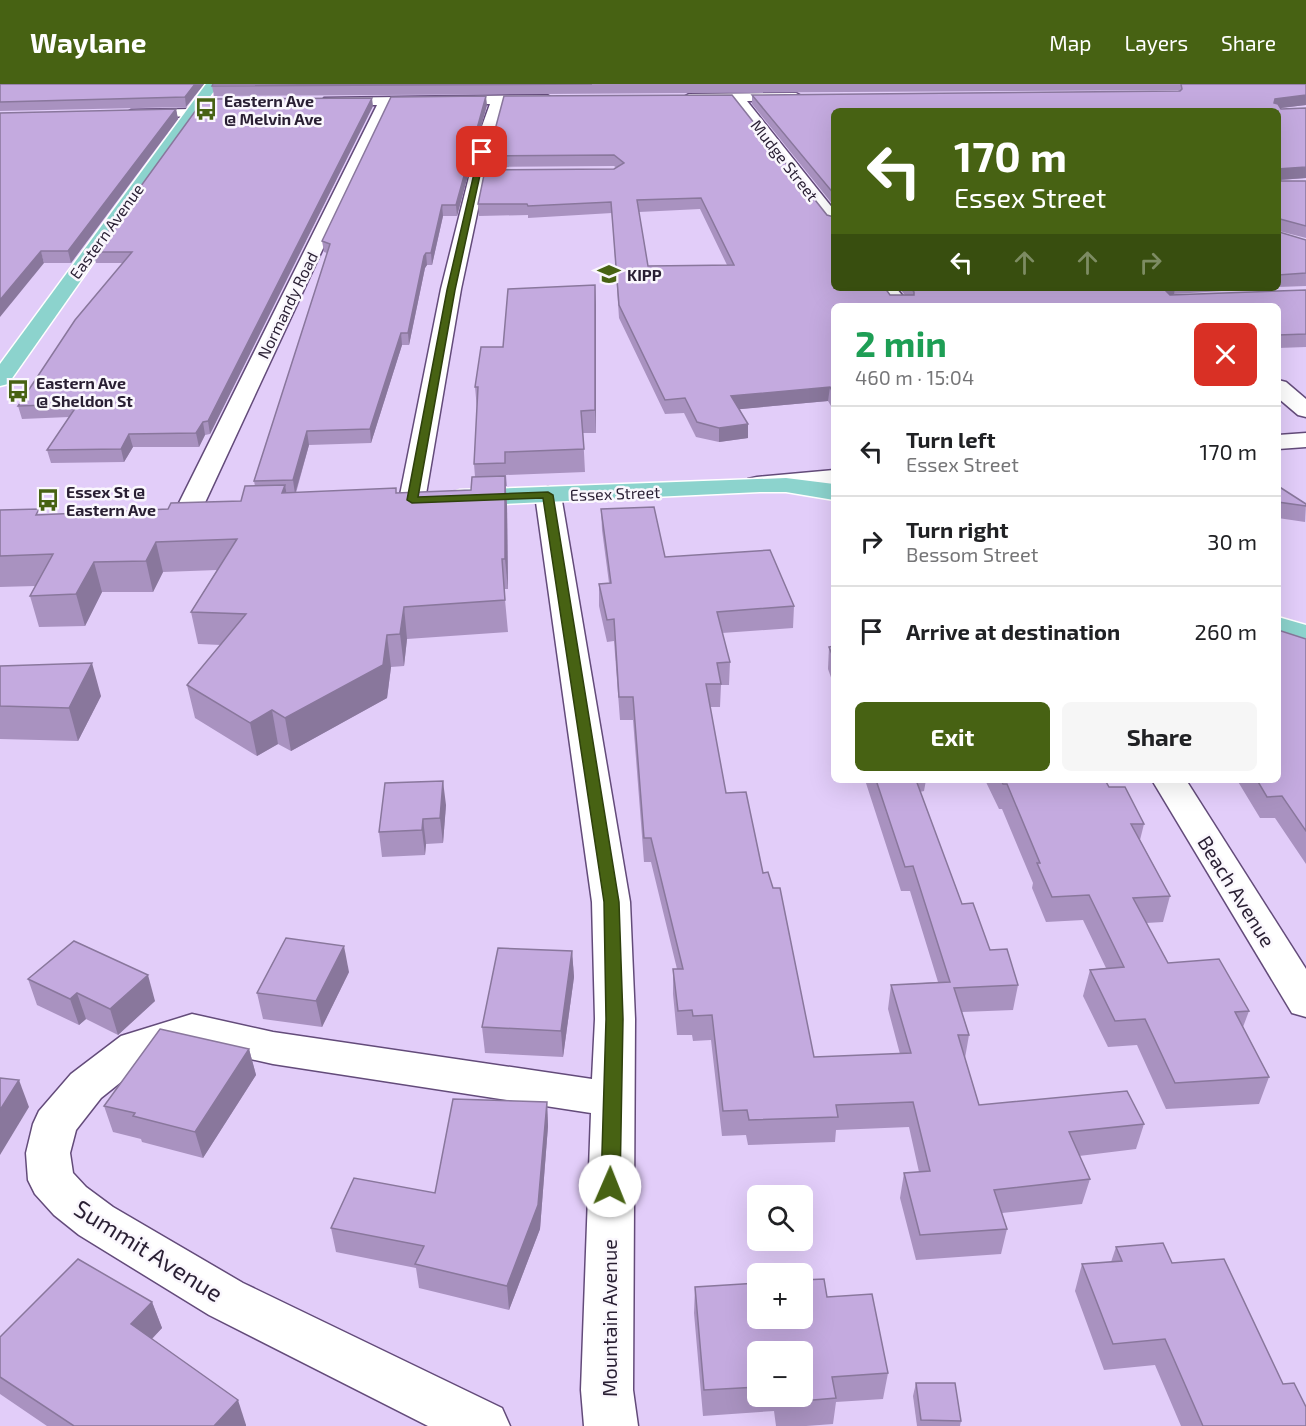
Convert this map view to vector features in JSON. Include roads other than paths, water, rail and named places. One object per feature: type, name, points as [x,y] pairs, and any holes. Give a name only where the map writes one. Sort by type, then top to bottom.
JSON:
[{"type":"main road","name":"Eastern Avenue","points":[[2,372],[213,84]]},
{"type":"main road","name":"Essex Street","points":[[383,501],[728,486],[786,485],[831,492]]},
{"type":"main road","points":[[1281,627],[1306,635]]},
{"type":"street","points":[[680,98],[806,97]]},
{"type":"street","name":"Mudge Street","points":[[737,98],[831,217]]},
{"type":"street","points":[[412,500],[451,290],[483,174],[498,99]]},
{"type":"street","points":[[314,101],[557,99]]},
{"type":"street","name":"Normandy Road","points":[[190,509],[385,100]]},
{"type":"street","points":[[113,115],[196,107],[220,101]]},
{"type":"street","points":[[888,291],[898,303]]},
{"type":"street","points":[[1281,389],[1306,410]]},
{"type":"street","points":[[1281,442],[1306,440]]},
{"type":"street","points":[[728,486],[831,477]]},
{"type":"street","name":"Mountain Avenue","points":[[548,495],[611,902],[615,1019],[607,1390],[611,1426]]},
{"type":"street","name":"Beach Avenue","points":[[1171,783],[1306,1002]]},
{"type":"street","name":"Summit Avenue","points":[[483,1426],[226,1299],[96,1221],[70,1202],[51,1180],[48,1153],[55,1124],[86,1086],[136,1047],[192,1030],[273,1048],[612,1099]]},
{"type":"place","name":"Eastern Ave @ Melvin Ave","points":[[206,109]]},
{"type":"place","name":"KIPP","points":[[609,274]]},
{"type":"place","name":"Eastern Ave @ Sheldon St","points":[[18,391]]},
{"type":"place","name":"Essex St @ Eastern Ave","points":[[48,500]]}]
